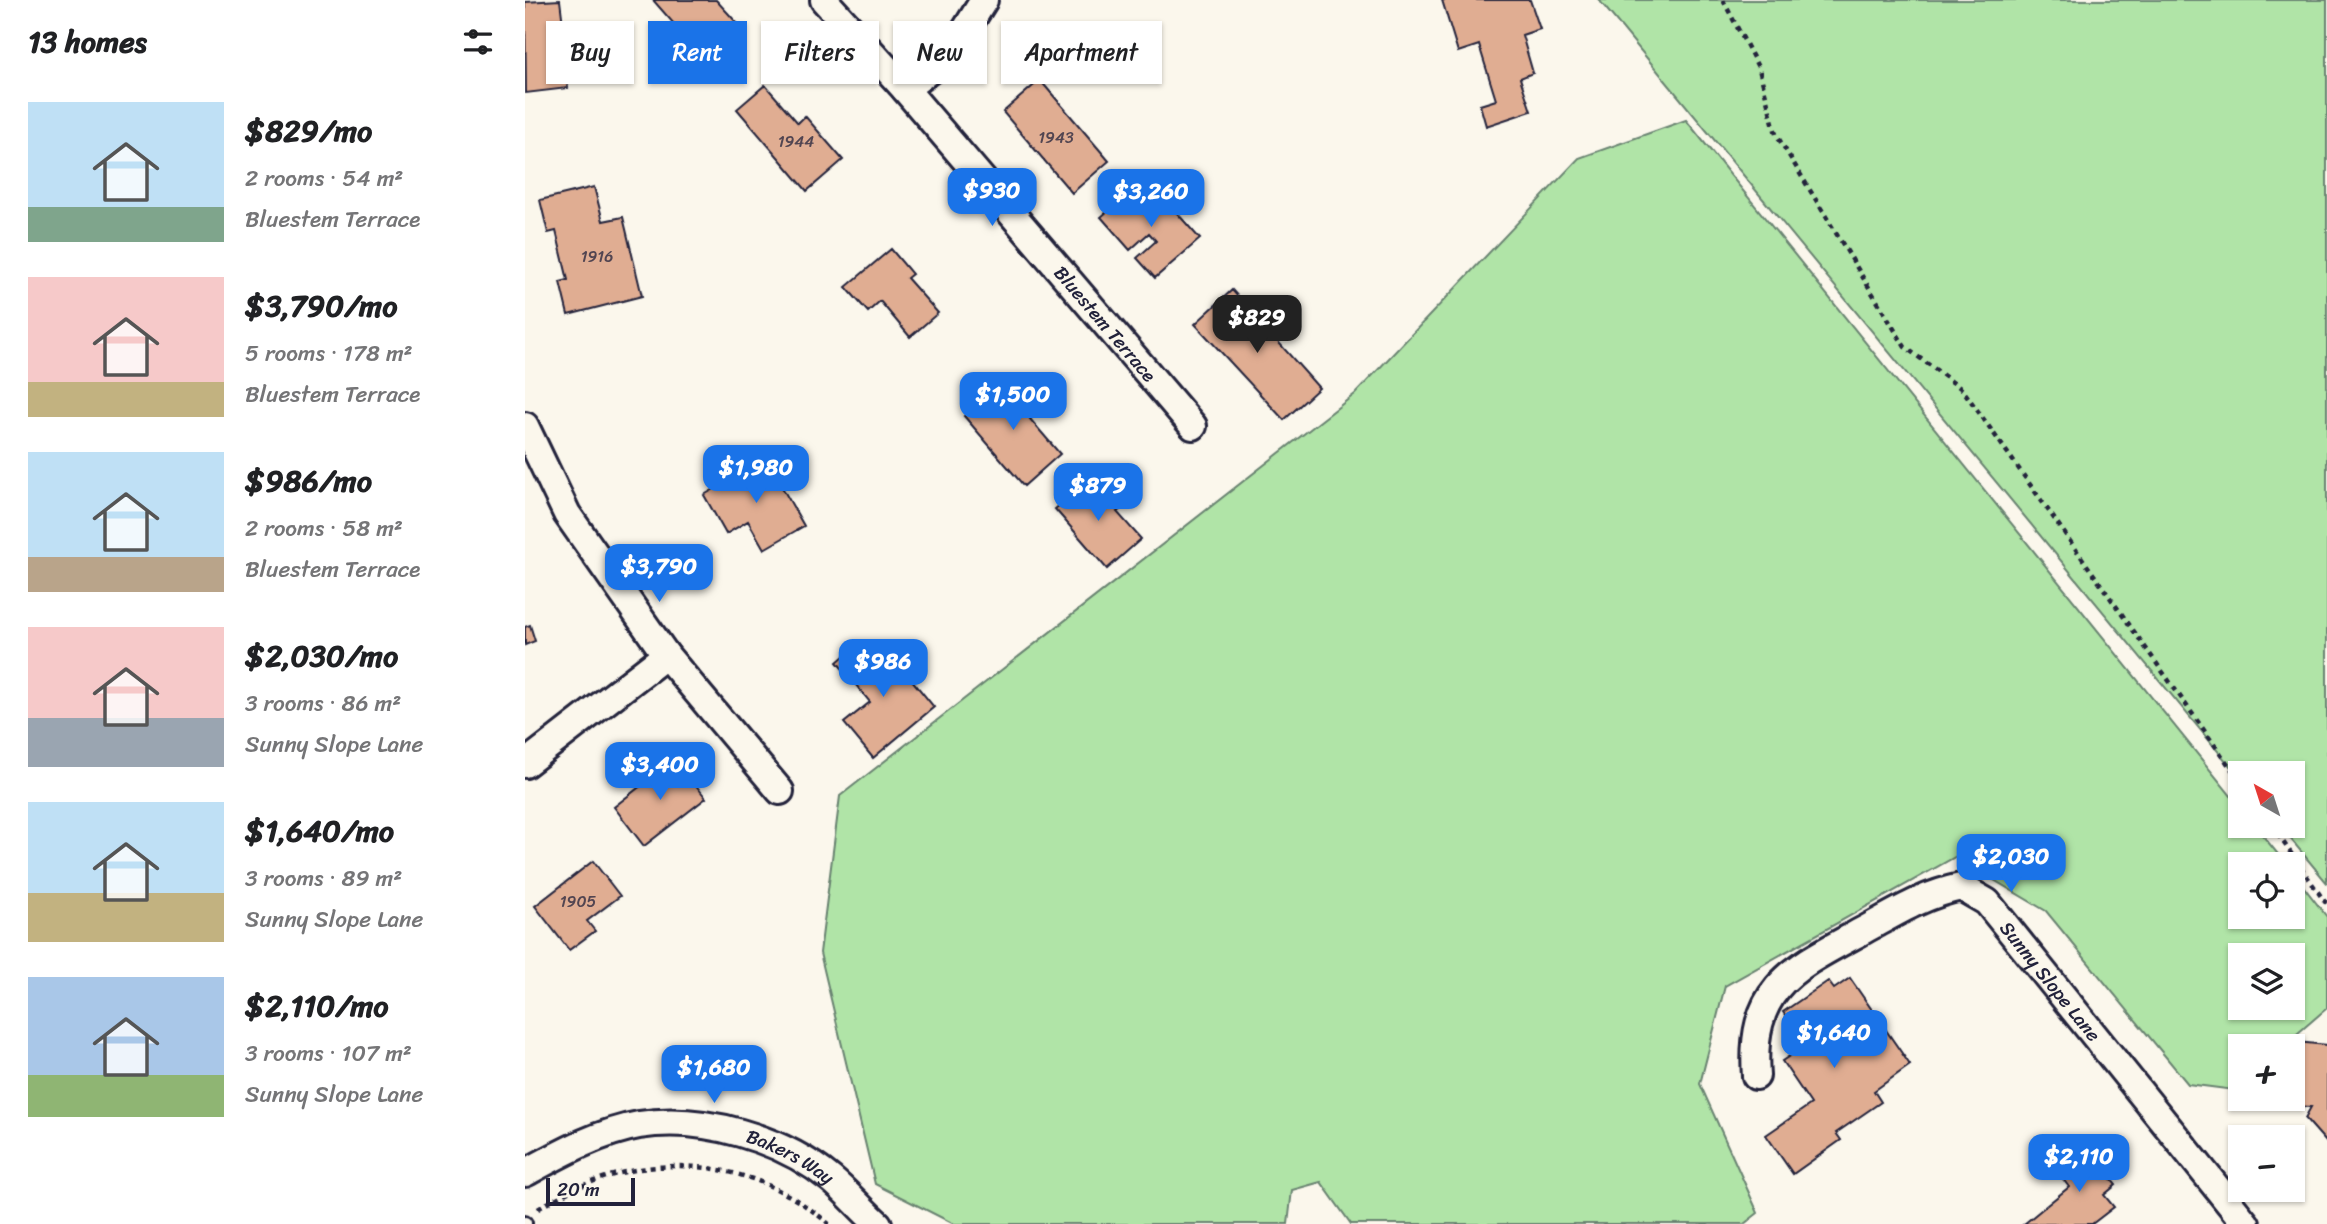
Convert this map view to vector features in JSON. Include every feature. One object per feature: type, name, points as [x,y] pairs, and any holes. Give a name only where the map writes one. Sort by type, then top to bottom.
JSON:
[{"type":"street","name":"Bluestem Terrace","points":[[824,0],[905,89],[1193,426]]},
{"type":"street","points":[[905,89],[950,55],[984,0]]},
{"type":"street","points":[[525,426],[567,514],[666,655],[780,791]]},
{"type":"street","points":[[525,764],[666,655]]},
{"type":"street","name":"Sunny Slope Lane","points":[[1756,1076],[1754,1043],[1768,1001],[1784,979],[1815,955],[1931,894],[1961,887],[1987,902],[2246,1224]]},
{"type":"street","name":"Bakers Way","points":[[525,1173],[569,1149],[637,1126],[673,1123],[733,1131],[785,1152],[830,1178],[875,1223]]},
{"type":"path","points":[[1723,0],[1759,69],[1776,134],[1905,347],[1963,390],[2228,763]]},
{"type":"path","points":[[2280,838],[2325,902],[2327,895]]},
{"type":"path","points":[[536,1211],[568,1190],[604,1176],[672,1165],[720,1169],[745,1176],[776,1189],[829,1224]]},
{"type":"green space","points":[[1599,0],[2327,0],[2327,883],[2305,856],[2305,852],[2301,852],[2290,838],[2305,838],[2305,761],[2228,761],[2228,763]]},
{"type":"green space","points":[[1686,120],[2228,792],[2228,838],[2265,838],[2276,852],[2228,852],[2228,929],[2305,929],[2305,889],[2327,917],[2327,1008],[2297,1034],[2228,1034],[2228,1089],[2188,1084],[2046,911],[1955,857],[1725,986],[1700,1084],[1758,1213],[1744,1224],[1351,1224],[1321,1182],[1292,1190],[1288,1224],[954,1224],[875,1184],[820,953],[840,796],[1355,394],[1579,158]]},
{"type":"building","points":[[560,0],[563,21],[546,21],[546,84],[567,84],[568,88],[526,93],[525,2]]},
{"type":"building","points":[[653,0],[716,0],[735,21],[671,21]]},
{"type":"building","points":[[1442,0],[1530,0],[1540,29],[1522,35],[1533,73],[1520,78],[1531,111],[1486,126],[1480,105],[1496,100],[1479,45],[1458,52]]},
{"type":"building","points":[[1035,84],[1043,84],[1109,161],[1072,193],[1003,112]]},
{"type":"building","points":[[765,85],[798,123],[805,116],[843,160],[807,191],[737,109]]},
{"type":"building","points":[[1140,183],[1156,202],[1162,196],[1200,239],[1155,278],[1137,258],[1156,241],[1149,233],[1130,250],[1101,217]]},
{"type":"building","points":[[594,187],[603,221],[623,217],[642,296],[568,315],[560,282],[568,280],[556,231],[548,233],[540,200]]},
{"type":"building","points":[[891,249],[912,274],[907,278],[938,313],[910,337],[880,301],[868,312],[846,287]]},
{"type":"building","points":[[1232,290],[1319,388],[1284,420],[1195,324]]},
{"type":"building","points":[[1007,378],[1037,413],[1030,419],[1060,454],[1024,486],[964,416]]},
{"type":"building","points":[[766,459],[804,526],[764,549],[748,521],[726,534],[704,495]]},
{"type":"building","points":[[1093,477],[1121,509],[1117,512],[1141,539],[1107,569],[1055,509]]},
{"type":"building","points":[[530,625],[535,641],[525,645],[525,627]]},
{"type":"building","points":[[859,643],[872,659],[886,648],[934,707],[873,758],[844,723],[870,702],[837,662]]},
{"type":"building","points":[[675,759],[706,798],[644,846],[614,807]]},
{"type":"building","points":[[593,861],[620,896],[587,921],[595,931],[569,950],[535,906]]},
{"type":"building","points":[[1850,978],[1910,1065],[1874,1091],[1881,1102],[1836,1133],[1841,1140],[1793,1174],[1766,1135],[1811,1104],[1782,1061],[1806,1045],[1783,1012],[1828,981],[1834,989]]},
{"type":"building","points":[[2305,1043],[2327,1045],[2327,1143],[2305,1118],[2311,1107],[2305,1107]]},
{"type":"building","points":[[2085,1147],[2116,1185],[2104,1195],[2114,1207],[2092,1224],[2024,1224],[2069,1187],[2056,1170]]}]
